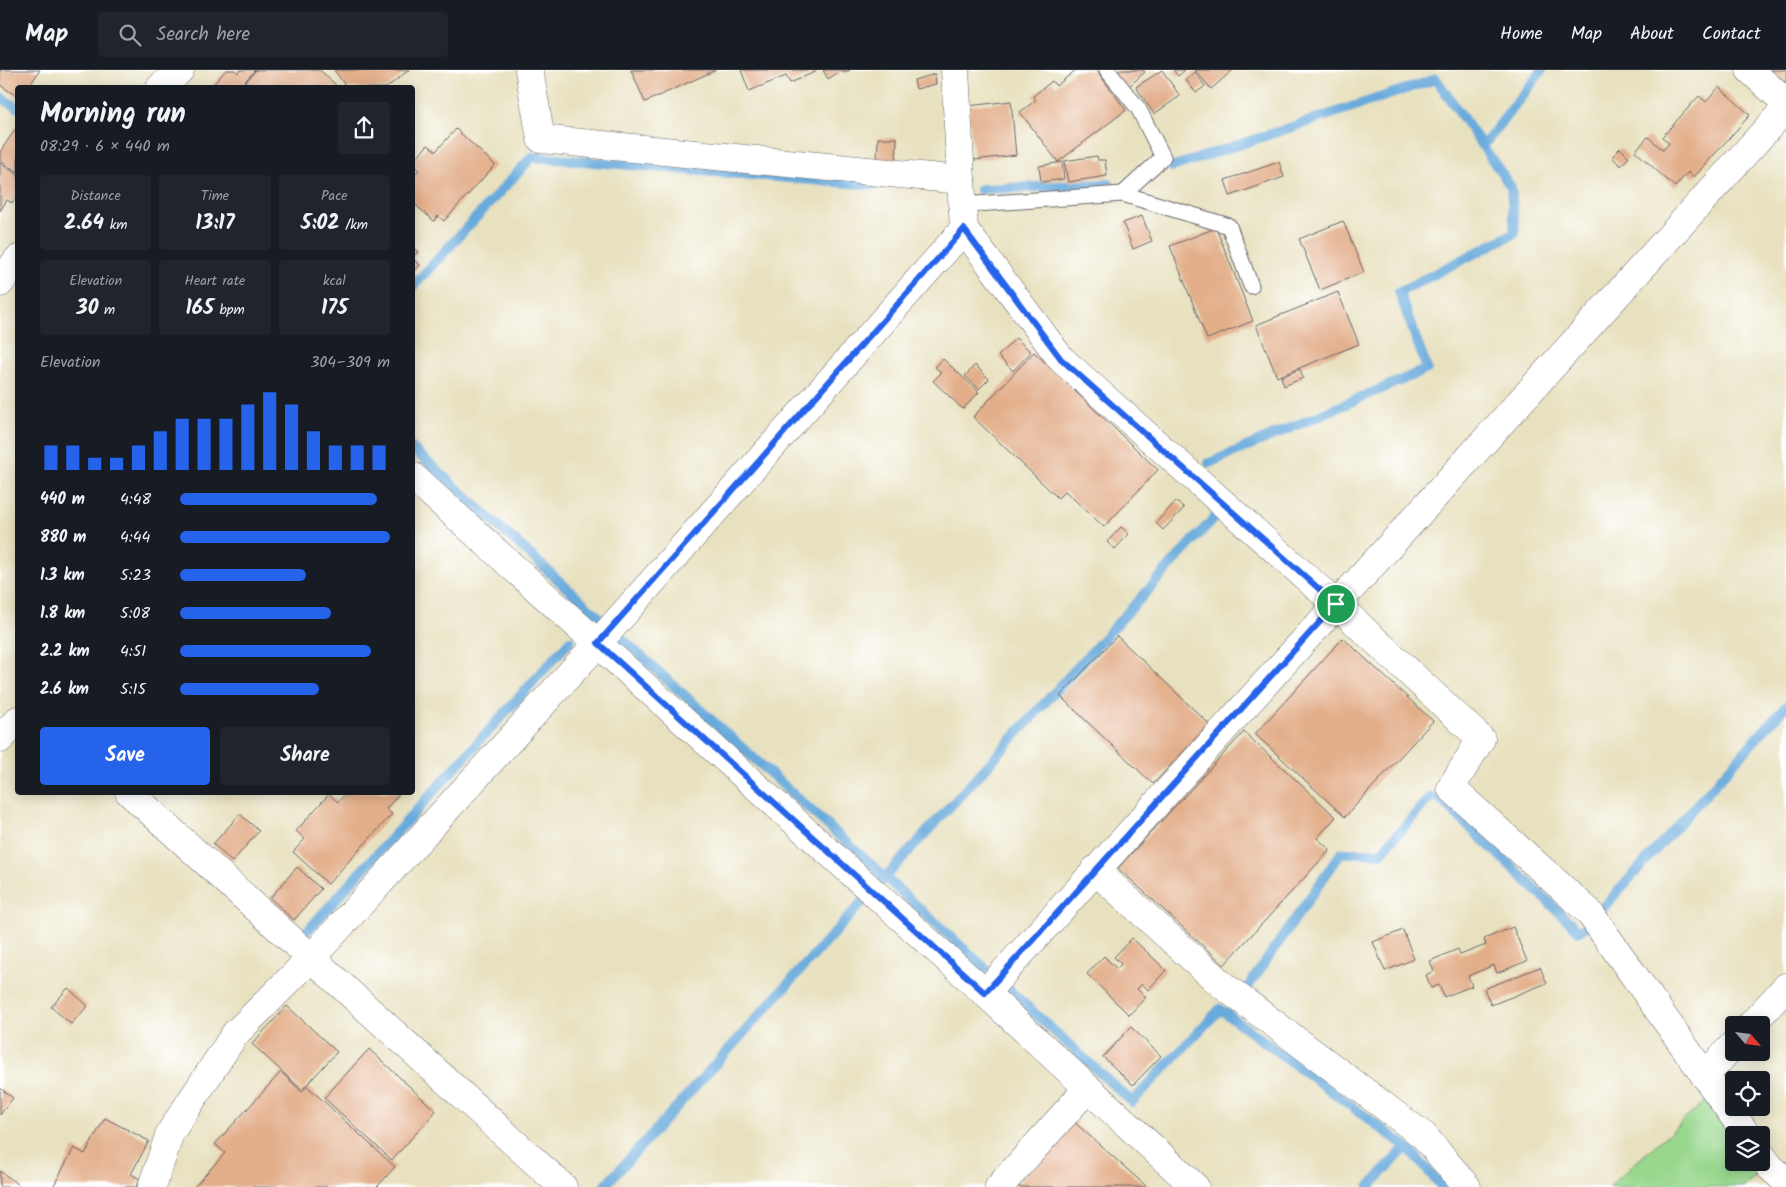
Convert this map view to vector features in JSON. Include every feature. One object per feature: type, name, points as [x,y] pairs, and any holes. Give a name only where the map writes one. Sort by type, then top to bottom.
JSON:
[{"type":"street","points":[[163,85],[180,70]]},
{"type":"street","points":[[529,70],[541,139],[962,205]]},
{"type":"street","points":[[955,70],[962,205],[1061,359],[1336,604],[1481,739],[1451,788],[1589,912],[1741,1126]]},
{"type":"street","points":[[1750,70],[1786,103]]},
{"type":"street","points":[[985,993],[1786,108]]},
{"type":"street","points":[[152,1187],[170,1133],[235,1034],[312,957],[598,643],[962,205]]},
{"type":"street","points":[[0,283],[15,263]]},
{"type":"street","points":[[415,479],[985,993],[1195,1187]]},
{"type":"street","points":[[0,739],[15,723]]},
{"type":"street","points":[[133,795],[563,1187]]},
{"type":"street","points":[[1096,870],[1222,984],[1424,1136],[1468,1187]]},
{"type":"street","points":[[1760,1016],[1786,987]]},
{"type":"street","points":[[1705,1076],[1725,1054]]},
{"type":"street","points":[[999,1187],[1087,1089]]},
{"type":"street","points":[[1770,1167],[1786,1181]]},
{"type":"lane","points":[[1107,70],[1138,108],[1163,157],[1123,194]]},
{"type":"lane","points":[[962,205],[1123,194],[1229,226],[1252,286]]},
{"type":"green space","points":[[1711,1096],[1729,1126],[1725,1126],[1725,1171],[1761,1172],[1744,1187],[1608,1187]]},
{"type":"building","points":[[0,70],[40,70],[30,85],[15,85],[15,95],[0,85]]},
{"type":"building","points":[[226,70],[235,70],[238,73],[240,70],[255,70],[242,85],[213,85]]},
{"type":"building","points":[[256,70],[320,70],[336,85],[243,85]]},
{"type":"building","points":[[334,70],[409,70],[390,85],[345,85]]},
{"type":"building","points":[[631,70],[716,70],[645,102]]},
{"type":"building","points":[[741,70],[815,70],[815,72],[790,83],[786,76],[749,91]]},
{"type":"building","points":[[823,70],[842,70],[828,79]]},
{"type":"building","points":[[1076,70],[1096,70],[1126,110],[1058,162],[1020,112],[1036,100],[1033,96],[1052,81],[1056,86]]},
{"type":"building","points":[[1110,70],[1143,70],[1145,72],[1126,89]]},
{"type":"building","points":[[1162,70],[1180,96],[1154,114],[1136,87]]},
{"type":"building","points":[[1173,70],[1185,70],[1178,76]]},
{"type":"building","points":[[1195,70],[1233,70],[1211,89]]},
{"type":"building","points":[[1769,70],[1786,70],[1786,82],[1780,81]]},
{"type":"building","points":[[1195,72],[1205,86],[1196,93],[1186,80]]},
{"type":"building","points":[[935,74],[936,84],[916,89],[914,80]]},
{"type":"building","points":[[1719,87],[1750,115],[1694,177],[1688,172],[1675,187],[1635,151],[1648,137],[1663,150],[1669,143],[1662,137],[1699,96],[1706,102]]},
{"type":"building","points":[[1011,101],[1016,155],[974,160],[968,106]]},
{"type":"building","points":[[456,129],[495,165],[444,221],[438,216],[434,221],[415,205],[415,173],[419,170],[415,167],[415,159],[428,145],[436,151]]},
{"type":"building","points":[[15,130],[15,170],[0,161],[0,152]]},
{"type":"building","points":[[878,138],[897,138],[896,161],[877,161]]},
{"type":"building","points":[[1620,148],[1629,157],[1621,166],[1612,157]]},
{"type":"building","points":[[1097,156],[1098,160],[1105,160],[1107,176],[1068,182],[1064,161]]},
{"type":"building","points":[[1062,162],[1064,179],[1041,182],[1039,166]]},
{"type":"building","points":[[1279,162],[1284,177],[1230,196],[1225,180]]},
{"type":"building","points":[[0,163],[15,173],[15,198],[12,203],[7,200],[0,211]]},
{"type":"building","points":[[1142,216],[1152,241],[1133,249],[1123,223]]},
{"type":"building","points":[[1343,221],[1364,272],[1320,290],[1299,239]]},
{"type":"building","points":[[1216,228],[1253,321],[1207,339],[1170,246]]},
{"type":"building","points":[[415,261],[420,265],[415,270]]},
{"type":"building","points":[[1338,292],[1359,344],[1277,377],[1256,325]]},
{"type":"building","points":[[1016,338],[1031,352],[1013,371],[998,356]]},
{"type":"building","points":[[1034,352],[1158,470],[1104,527],[1065,491],[1058,498],[973,417]]},
{"type":"building","points":[[943,359],[979,392],[963,409],[933,381],[941,373],[935,367]]},
{"type":"building","points":[[975,365],[989,379],[979,389],[965,376]]},
{"type":"building","points":[[1300,369],[1303,378],[1284,386],[1281,377]]},
{"type":"building","points":[[1176,501],[1184,508],[1163,530],[1156,523]]},
{"type":"building","points":[[1121,527],[1129,534],[1115,549],[1107,542]]},
{"type":"building","points":[[1117,636],[1209,724],[1153,784],[1060,696]]},
{"type":"building","points":[[1343,638],[1433,721],[1345,817],[1255,734]]},
{"type":"building","points":[[1244,732],[1336,817],[1317,838],[1330,850],[1224,965],[1118,868]]},
{"type":"building","points":[[328,795],[338,802],[344,795],[398,795],[386,809],[392,814],[328,884],[293,852],[305,839],[296,831]]},
{"type":"building","points":[[240,814],[259,831],[232,862],[213,844]]},
{"type":"building","points":[[297,867],[321,889],[294,920],[270,898]]},
{"type":"building","points":[[1513,927],[1527,961],[1497,973],[1494,965],[1468,976],[1472,986],[1444,997],[1439,985],[1431,988],[1426,975],[1434,971],[1430,961],[1458,949],[1460,955],[1486,945],[1484,939]]},
{"type":"building","points":[[1403,930],[1414,959],[1385,971],[1373,942]]},
{"type":"building","points":[[1132,938],[1166,970],[1148,990],[1142,984],[1137,989],[1146,997],[1129,1015],[1087,974],[1104,956],[1117,969],[1121,964],[1114,957]]},
{"type":"building","points":[[1540,967],[1547,983],[1491,1005],[1484,989]]},
{"type":"building","points":[[68,988],[88,1006],[71,1024],[51,1007]]},
{"type":"building","points":[[287,1006],[337,1052],[302,1090],[252,1044]]},
{"type":"building","points":[[1131,1027],[1161,1056],[1133,1085],[1103,1057]]},
{"type":"building","points":[[369,1049],[436,1111],[392,1160],[324,1098]]},
{"type":"building","points":[[281,1072],[302,1092],[307,1086],[395,1167],[377,1187],[194,1187],[225,1153],[215,1144]]},
{"type":"building","points":[[0,1088],[13,1098],[0,1115]]},
{"type":"building","points":[[105,1118],[149,1141],[131,1174],[140,1179],[136,1187],[53,1187],[74,1148],[85,1154]]},
{"type":"building","points":[[1073,1121],[1147,1187],[1014,1187]]},
{"type":"building","points":[[0,1171],[22,1187],[0,1187]]},
{"type":"waterway","points":[[1483,146],[1542,70]]},
{"type":"waterway","points":[[1172,167],[1436,79],[1511,187],[1515,233],[1399,292],[1427,369],[1209,463]]},
{"type":"waterway","points":[[0,97],[15,106]]},
{"type":"waterway","points":[[415,284],[532,157],[874,185]]},
{"type":"waterway","points":[[980,189],[1109,184]]},
{"type":"waterway","points":[[415,451],[599,617]]},
{"type":"waterway","points":[[881,882],[1214,518]]},
{"type":"waterway","points":[[619,636],[986,969]]},
{"type":"waterway","points":[[307,931],[570,641]]},
{"type":"waterway","points":[[1603,908],[1786,706]]},
{"type":"waterway","points":[[1247,988],[1341,853],[1381,853],[1430,797],[1439,798],[1579,931],[1588,925]]},
{"type":"waterway","points":[[604,1187],[863,901]]},
{"type":"waterway","points":[[1008,989],[1132,1102],[1220,1009],[1409,1149],[1442,1187]]},
{"type":"waterway","points":[[1369,1187],[1406,1147]]},
{"type":"route","points":[[964,229],[1061,359],[1336,604],[985,993],[598,643],[964,229]]}]
